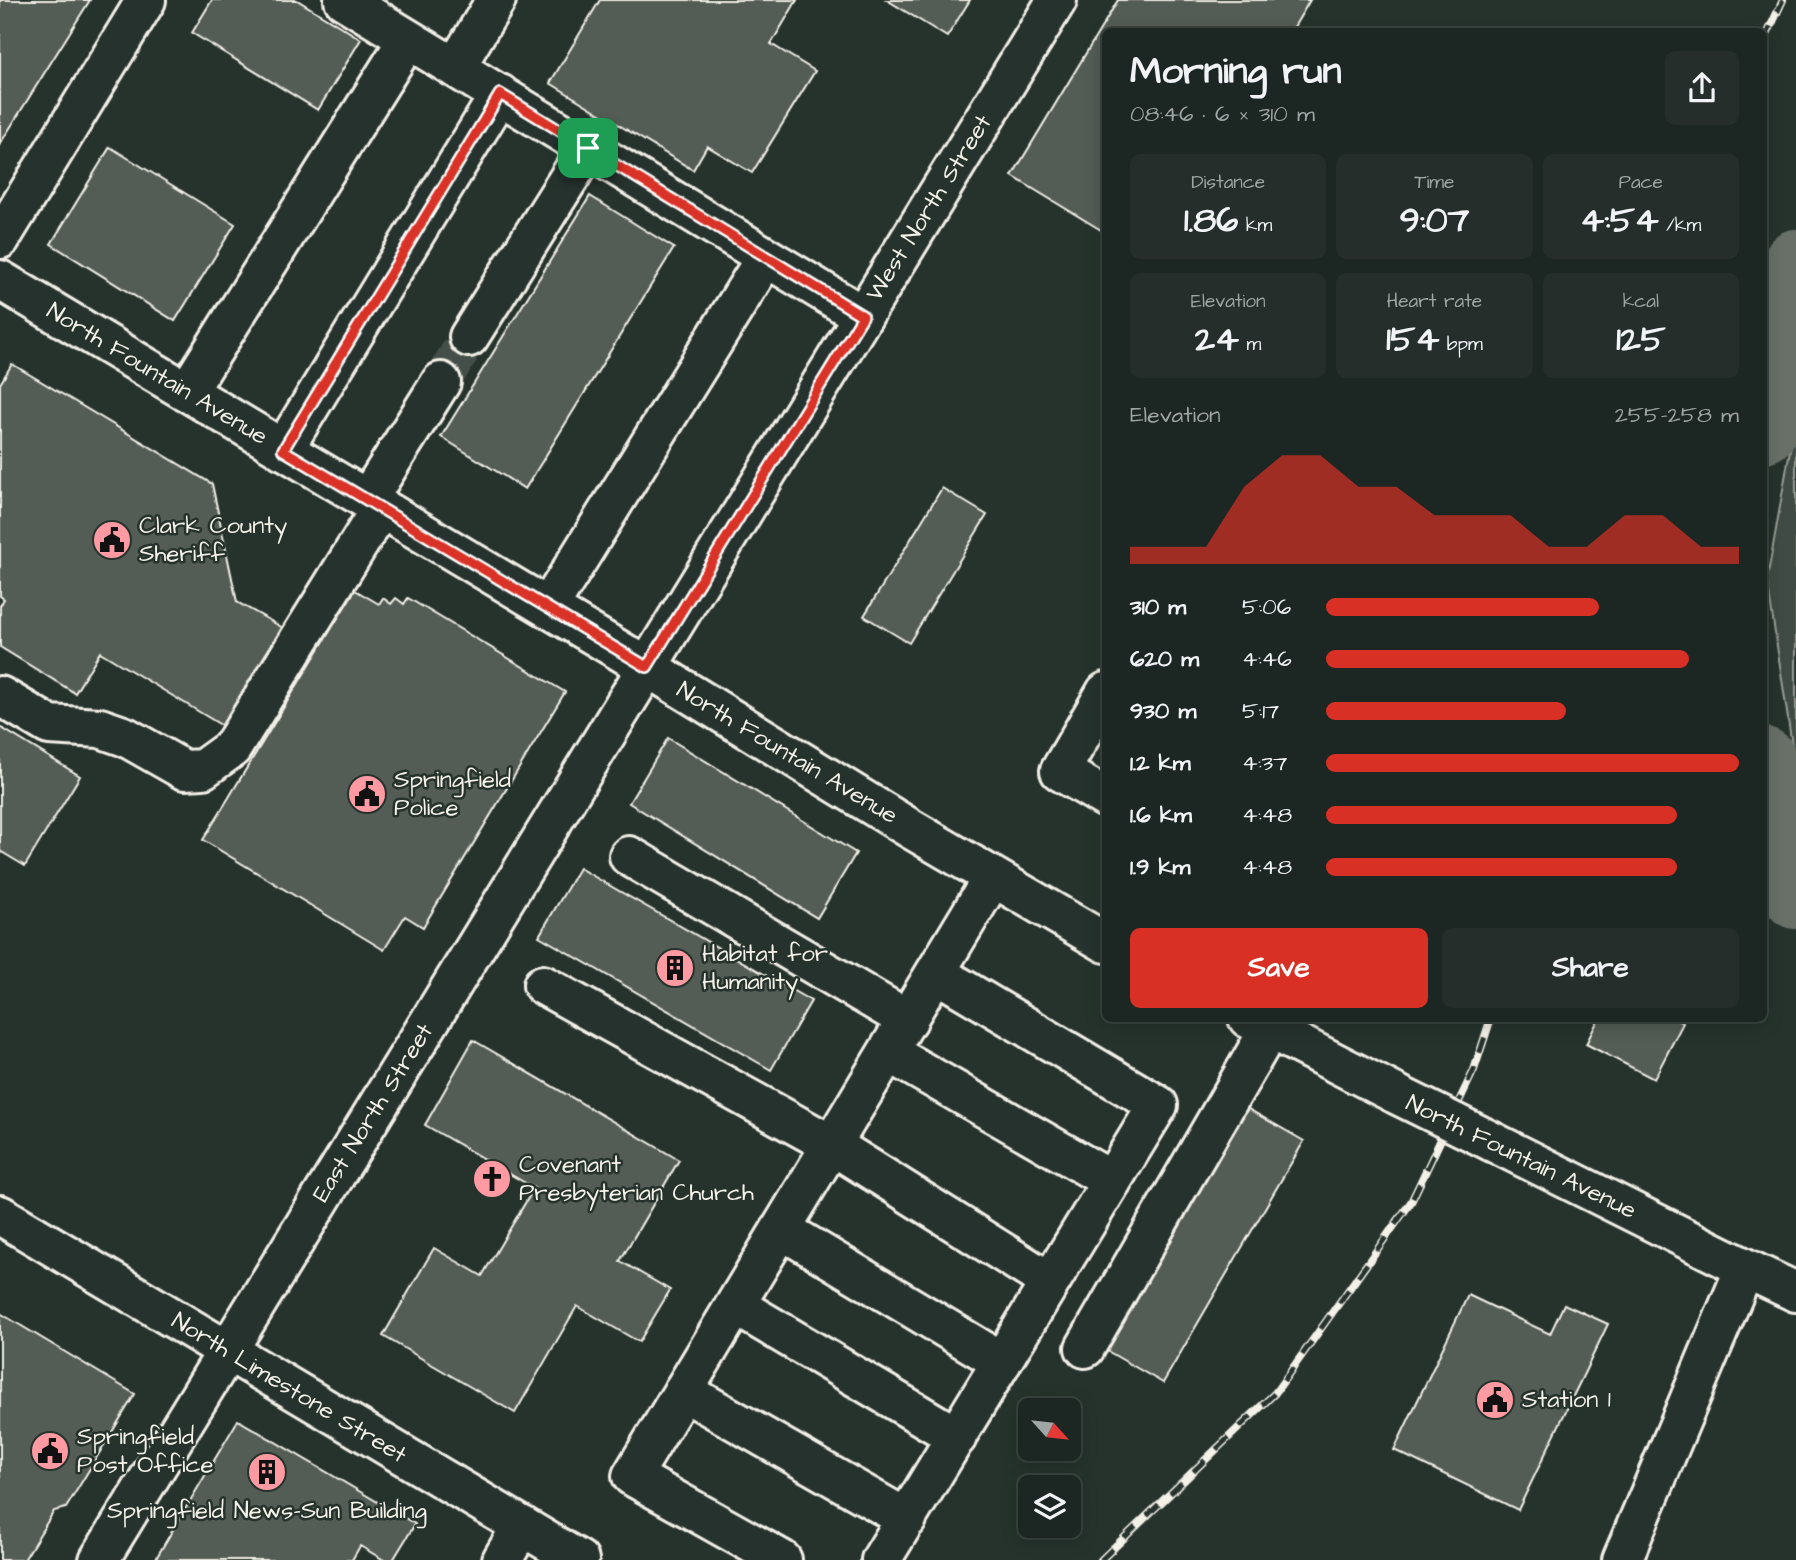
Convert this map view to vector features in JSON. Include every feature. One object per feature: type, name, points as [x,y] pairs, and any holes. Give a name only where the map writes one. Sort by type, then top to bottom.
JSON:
[{"type":"main road","points":[[0,239],[146,0]]},
{"type":"main road","points":[[344,0],[863,316]]},
{"type":"main road","points":[[455,68],[496,0]]},
{"type":"main road","name":"West North Street","points":[[647,667],[1057,0]]},
{"type":"main road","points":[[187,392],[408,39]]},
{"type":"main road","points":[[283,450],[500,94]]},
{"type":"main road","points":[[469,337],[588,148]]},
{"type":"main road","points":[[548,608],[766,257]]},
{"type":"main road","name":"North Fountain Avenue","points":[[0,280],[1102,941]]},
{"type":"main road","points":[[0,696],[50,725],[100,728],[126,737],[184,770],[203,769],[232,748],[374,504],[441,382]]},
{"type":"main road","name":"East North Street","points":[[99,1560],[647,667]]},
{"type":"main road","points":[[1102,699],[1060,771],[1102,796]]},
{"type":"main road","points":[[629,856],[908,1020]]},
{"type":"main road","points":[[782,1560],[632,1476],[993,877]]},
{"type":"main road","points":[[881,1560],[1158,1105],[936,973]]},
{"type":"main road","points":[[543,985],[832,1145],[1050,1282]]},
{"type":"main road","points":[[1085,1348],[1265,1022]]},
{"type":"main road","name":"North Fountain Avenue","points":[[1265,1022],[1396,1094],[1796,1292]]},
{"type":"main road","points":[[888,1052],[1112,1181]]},
{"type":"main road","name":"North Limestone Street","points":[[0,1215],[579,1560]]},
{"type":"main road","points":[[781,1230],[1002,1362]]},
{"type":"main road","points":[[1622,1560],[1745,1268]]},
{"type":"main road","points":[[735,1305],[957,1437]]},
{"type":"main road","points":[[683,1391],[907,1519]]},
{"type":"main road","points":[[502,1560],[522,1526]]},
{"type":"shaded area","points":[[1796,416],[1796,772],[1767,580]]},
{"type":"building","points":[[0,0],[90,0],[0,144]]},
{"type":"building","points":[[212,0],[297,0],[361,39],[318,110],[192,33]]},
{"type":"building","points":[[600,0],[797,0],[771,44],[815,71],[752,173],[707,146],[693,170],[550,83]]},
{"type":"building","points":[[887,0],[970,0],[947,37]]},
{"type":"building","points":[[1118,0],[1310,0],[1293,28],[1102,28],[1102,231],[1012,176]]},
{"type":"building","points":[[110,147],[235,224],[175,321],[51,244]]},
{"type":"building","points":[[590,196],[674,248],[525,489],[441,437]]},
{"type":"building","name":"Clark County Sheriff","points":[[12,364],[212,484],[237,602],[287,630],[329,621],[334,624],[259,748],[100,652],[75,693],[0,647],[0,606],[4,599],[0,596],[0,384]]},
{"type":"building","points":[[942,488],[987,515],[909,643],[864,616]]},
{"type":"building","name":"Springfield Police","points":[[355,590],[379,604],[383,598],[391,604],[396,598],[404,604],[408,598],[565,692],[423,927],[405,916],[384,950],[203,840]]},
{"type":"building","points":[[0,727],[80,776],[25,866],[0,851]]},
{"type":"building","points":[[668,738],[856,853],[817,918],[629,803]]},
{"type":"building","name":"Habitat for Humanity","points":[[579,868],[811,1001],[771,1070],[539,936]]},
{"type":"building","points":[[1597,1022],[1683,1023],[1654,1079],[1586,1044]]},
{"type":"building","points":[[473,1040],[679,1160],[620,1261],[670,1290],[639,1342],[577,1306],[515,1413],[383,1336],[434,1248],[482,1276],[534,1188],[425,1125]]},
{"type":"building","points":[[1243,1106],[1304,1141],[1163,1383],[1102,1348]]},
{"type":"building","points":[[1468,1295],[1550,1334],[1564,1304],[1608,1324],[1518,1510],[1394,1450]]},
{"type":"building","name":"Springfield Post Office","points":[[0,1313],[135,1394],[66,1508],[54,1511],[24,1560],[0,1560]]},
{"type":"building","name":"Springfield News-Sun Building","points":[[238,1420],[415,1524],[393,1560],[384,1560],[360,1546],[352,1560],[155,1560]]},
{"type":"waterway","points":[[1767,410],[1783,302],[1796,262]]},
{"type":"waterway","points":[[1767,789],[1796,896]]},
{"type":"tunnel","points":[[441,382],[469,337]]},
{"type":"railway","points":[[1767,35],[1783,0]]},
{"type":"railway","points":[[1101,1560],[1275,1393],[1411,1202],[1474,1070],[1490,1022]]},
{"type":"place","name":"Clark County Sheriff","points":[[112,540]]},
{"type":"place","name":"Springfield Police","points":[[367,794]]},
{"type":"place","name":"Habitat for Humanity","points":[[675,968]]},
{"type":"place","name":"Covenant Presbyterian Church","points":[[492,1179]]},
{"type":"place","name":"Station 1","points":[[1495,1400]]},
{"type":"place","name":"Springfield Post Office","points":[[50,1451]]},
{"type":"place","name":"Springfield News-Sun Building","points":[[267,1472]]},
{"type":"route","points":[[500,94],[588,148],[863,316],[647,667],[283,450],[500,94]]}]
